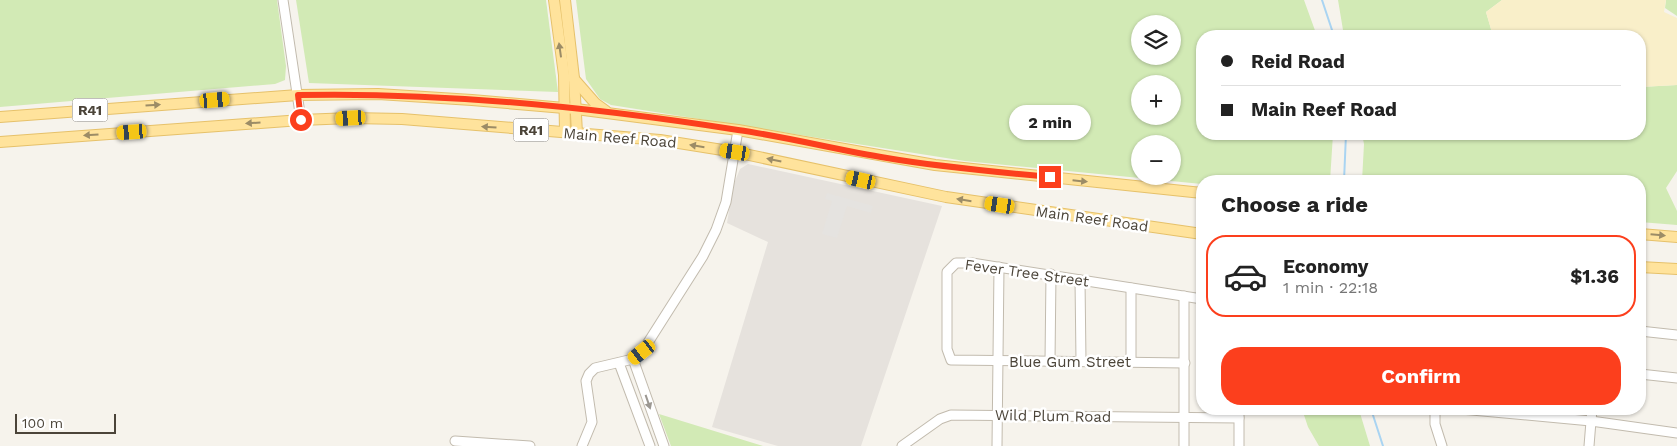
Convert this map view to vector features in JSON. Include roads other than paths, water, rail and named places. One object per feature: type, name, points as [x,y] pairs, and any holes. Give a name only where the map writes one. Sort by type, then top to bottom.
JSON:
[{"type":"main road","points":[[554,0],[564,75],[564,132]]},
{"type":"main road","points":[[565,0],[574,78],[577,133]]},
{"type":"main road","points":[[574,78],[591,99],[608,112]]},
{"type":"main road","name":"Main Reef Road","points":[[0,117],[298,95],[396,95],[576,108],[738,130],[935,165],[1196,192]]},
{"type":"main road","name":"Main Reef Road","points":[[0,142],[301,120],[351,118],[402,119],[660,140],[735,152],[946,197],[1196,233]]},
{"type":"main road","points":[[1646,234],[1677,237]]},
{"type":"main road","points":[[1646,267],[1677,269]]},
{"type":"street","points":[[283,0],[301,120]]},
{"type":"street","points":[[582,446],[592,422],[586,381],[589,374],[595,368],[607,363],[619,364],[633,359],[642,352],[703,256],[716,230],[726,202],[738,130]]},
{"type":"street","name":"Fever Tree Street","points":[[955,361],[947,352],[947,272],[952,265],[960,262],[1051,274],[1196,298]]},
{"type":"street","points":[[998,446],[999,267]]},
{"type":"street","points":[[1050,361],[1051,274]]},
{"type":"street","points":[[1080,280],[1081,361]]},
{"type":"street","points":[[1131,288],[1131,362]]},
{"type":"street","points":[[1184,296],[1184,446]]},
{"type":"street","points":[[1646,332],[1677,335]]},
{"type":"street","points":[[633,359],[664,446]]},
{"type":"street","name":"Blue Gum Street","points":[[955,361],[1185,363]]},
{"type":"street","points":[[619,364],[650,446]]},
{"type":"street","points":[[1646,375],[1677,378]]},
{"type":"street","name":"Wild Plum Road","points":[[902,446],[944,417],[1184,417],[1221,415]]},
{"type":"street","points":[[1239,415],[1239,446]]},
{"type":"street","points":[[1435,415],[1435,424],[1442,446]]},
{"type":"street","points":[[1526,415],[1591,421],[1677,433]]},
{"type":"street","points":[[1589,446],[1592,415]]},
{"type":"street","points":[[455,441],[530,446]]},
{"type":"waterway","points":[[1322,0],[1332,30]]},
{"type":"waterway","points":[[1344,175],[1346,140]]},
{"type":"waterway","points":[[1373,415],[1383,446]]}]
